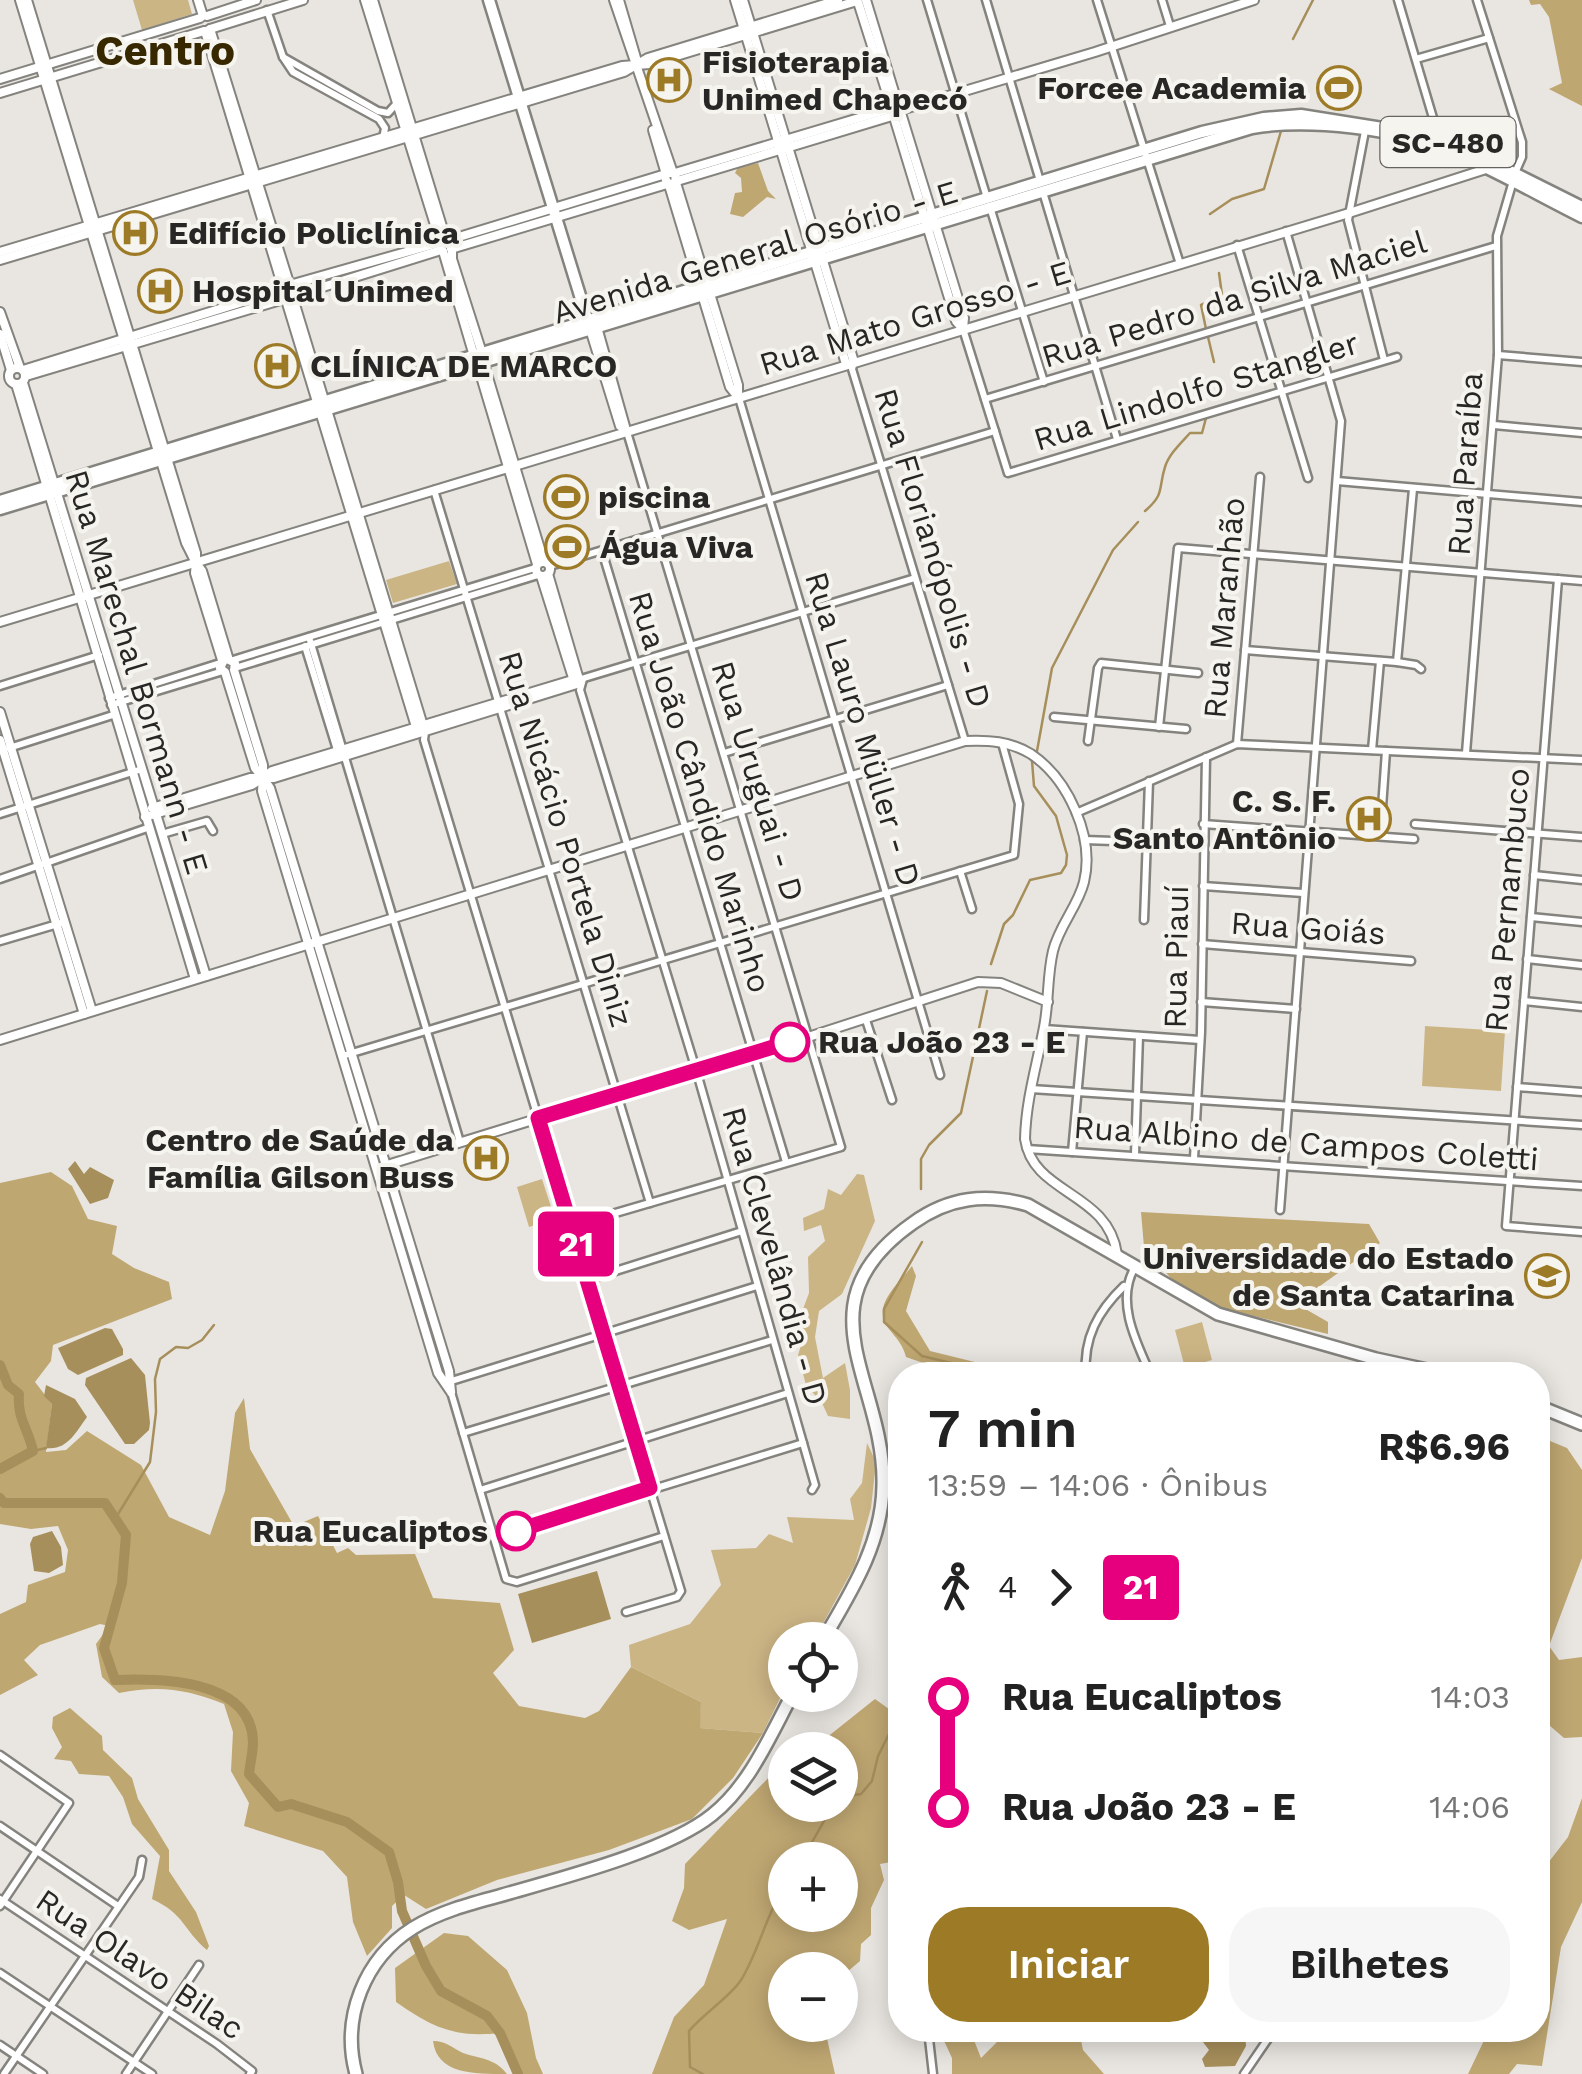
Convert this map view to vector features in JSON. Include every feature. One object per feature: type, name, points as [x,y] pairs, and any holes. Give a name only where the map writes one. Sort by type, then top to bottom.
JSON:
[{"type":"highway","points":[[834,1622],[868,1558],[880,1517],[883,1486],[882,1460],[851,1320],[861,1278],[875,1258],[928,1212],[962,1200],[992,1197],[1028,1204],[1186,1298],[1231,1319],[1390,1362]]},
{"type":"highway","points":[[1550,1411],[1582,1424]]},
{"type":"highway","points":[[356,2074],[352,2024],[362,1985],[403,1935],[461,1906],[665,1842],[697,1825],[733,1794],[783,1712]]},
{"type":"main road","name":"Rua Uruguai - D","points":[[493,0],[592,324]]},
{"type":"main road","name":"SC-480","points":[[1147,154],[1225,126],[1301,115],[1439,138],[1582,208]]},
{"type":"main road","name":"SC-480","points":[[1366,127],[1489,165]]},
{"type":"main road","name":"Avenida General Osório - E","points":[[0,505],[1147,154]]},
{"type":"main road","name":"SC-480","points":[[1514,177],[1582,217]]},
{"type":"street","points":[[24,0],[162,455],[196,553],[196,563],[202,570],[244,717],[263,765],[262,778],[270,788],[312,943],[352,1054],[361,1101],[506,1580],[517,1582],[664,1536]]},
{"type":"street","points":[[198,0],[203,16],[198,27],[208,30]]},
{"type":"street","points":[[0,79],[256,0]]},
{"type":"street","points":[[0,93],[303,0]]},
{"type":"street","name":"Rua Clevelândia - D","points":[[366,0],[410,134]]},
{"type":"street","name":"Rua Clevelândia - D","points":[[373,0],[410,134],[697,1072],[816,1485],[812,1490]]},
{"type":"street","name":"Rua Lauro Müller - D","points":[[617,0],[722,346],[730,388],[738,397],[940,1075]]},
{"type":"street","name":"Rua Florianópolis - D","points":[[735,0],[748,30],[965,741]]},
{"type":"street","name":"Rua Florianópolis - D","points":[[743,0],[748,30]]},
{"type":"street","points":[[0,252],[465,118],[838,0]]},
{"type":"street","points":[[927,0],[1044,382]]},
{"type":"street","points":[[986,0],[1117,440]]},
{"type":"street","points":[[1097,0],[1180,264]]},
{"type":"street","points":[[1162,0],[1170,26]]},
{"type":"street","points":[[0,385],[15,376],[1010,78],[1254,0]]},
{"type":"street","points":[[1398,0],[1439,138]]},
{"type":"street","name":"Rua Paraíba","points":[[1466,752],[1494,426],[1498,356],[1496,246],[1522,157],[1522,142],[1478,0]]},
{"type":"street","points":[[4,745],[228,665],[995,431],[964,318],[947,278],[861,1],[807,12]]},
{"type":"street","points":[[267,10],[283,56],[376,113],[384,125],[384,138]]},
{"type":"street","points":[[208,30],[681,1590],[677,1597],[626,1612]]},
{"type":"street","points":[[1416,59],[1489,38]]},
{"type":"street","points":[[376,113],[388,113],[397,103]]},
{"type":"street","points":[[384,138],[398,122],[397,103]]},
{"type":"street","points":[[1366,127],[1349,213],[1351,239],[1384,360]]},
{"type":"street","points":[[253,181],[384,138],[410,134]]},
{"type":"street","name":"Rua Mato Grosso - E","points":[[0,622],[1349,213],[1489,165]]},
{"type":"street","points":[[0,260],[93,228]]},
{"type":"street","points":[[1280,1210],[1341,421],[1286,231]]},
{"type":"street","points":[[1237,245],[1308,478]]},
{"type":"street","name":"Rua Pedro da Silva Maciel","points":[[985,399],[1496,246]]},
{"type":"street","name":"Rua Marechal Bormann - E","points":[[0,312],[15,376]]},
{"type":"street","name":"Rua Uruguai - D","points":[[592,324],[841,1147],[786,1162]]},
{"type":"street","name":"Rua Marechal Bormann - E","points":[[0,334],[51,489],[73,542],[206,976]]},
{"type":"street","points":[[1498,356],[1582,362]]},
{"type":"street","name":"Rua Lindolfo Stangler","points":[[995,431],[1008,472],[1397,357]]},
{"type":"street","points":[[1494,426],[1582,433]]},
{"type":"street","name":"Rua Maranhão","points":[[1237,744],[1260,477]]},
{"type":"street","points":[[1337,481],[1582,502]]},
{"type":"street","points":[[1397,662],[1413,488]]},
{"type":"street","name":"Rua Marechal Bormann - E","points":[[51,489],[63,544],[195,980]]},
{"type":"street","name":"Rua Nicácio Portela Diniz","points":[[434,490],[650,1203]]},
{"type":"street","points":[[63,544],[73,542]]},
{"type":"street","points":[[1159,727],[1178,548],[1582,581]]},
{"type":"street","name":"Rua João Cândido Marinho","points":[[602,550],[786,1162]]},
{"type":"street","points":[[144,814],[250,778],[274,778],[308,764],[915,578]]},
{"type":"street","name":"Rua Pernambuco","points":[[1558,579],[1506,1226],[1582,1232]]},
{"type":"street","points":[[307,641],[460,1142]]},
{"type":"street","points":[[1245,650],[1397,662],[1420,669]]},
{"type":"street","points":[[0,686],[107,652]]},
{"type":"street","points":[[1372,750],[1380,661]]},
{"type":"street","points":[[1088,742],[1101,663],[1198,672]]},
{"type":"street","points":[[724,753],[948,685]]},
{"type":"street","points":[[112,706],[122,702]]},
{"type":"street","points":[[1054,716],[1186,729]]},
{"type":"street","points":[[1,719],[4,745],[88,1012]]},
{"type":"street","points":[[0,1040],[965,741],[1002,742],[1029,753],[1042,764],[1076,812],[1084,840],[1085,878],[1053,950],[1044,1028],[1031,1088],[1026,1149],[1038,1170],[1101,1214],[1117,1254]]},
{"type":"street","points":[[342,1056],[1016,854],[1019,804],[1002,742]]},
{"type":"street","points":[[1076,812],[1237,744],[1582,760]]},
{"type":"street","points":[[1380,836],[1386,751]]},
{"type":"street","name":"Rua Piauí","points":[[1194,1158],[1206,757]]},
{"type":"street","points":[[0,814],[142,769]]},
{"type":"street","points":[[1144,920],[1149,781]]},
{"type":"street","points":[[0,879],[148,828],[207,821],[213,831]]},
{"type":"street","points":[[1204,824],[1414,839]]},
{"type":"street","points":[[1415,824],[1582,837]]},
{"type":"street","points":[[1084,840],[1203,844]]},
{"type":"street","points":[[960,870],[972,910]]},
{"type":"street","points":[[1534,876],[1582,880]]},
{"type":"street","points":[[166,887],[177,884]]},
{"type":"street","points":[[1203,886],[1304,893]]},
{"type":"street","points":[[1531,917],[1582,922]]},
{"type":"street","points":[[0,941],[60,923]]},
{"type":"street","name":"Rua Goiás","points":[[1202,944],[1410,960]]},
{"type":"street","points":[[1527,960],[1582,964]]},
{"type":"street","points":[[381,1167],[866,1020],[960,987],[991,982],[1048,1002]]},
{"type":"street","points":[[329,996],[342,1056],[361,1101]]},
{"type":"street","points":[[1201,1002],[1296,1009]]},
{"type":"street","points":[[1524,1002],[1582,1006]]},
{"type":"street","points":[[866,1020],[892,1100]]},
{"type":"street","points":[[1044,1028],[1200,1040]]},
{"type":"street","points":[[1072,1152],[1083,1032]]},
{"type":"street","points":[[1135,1154],[1140,1036]]},
{"type":"street","points":[[1517,1087],[1582,1092]]},
{"type":"street","points":[[1031,1088],[1582,1125]]},
{"type":"street","name":"Rua Albino de Campos Coletti","points":[[1026,1149],[1582,1186]]},
{"type":"street","points":[[570,1226],[786,1162]]},
{"type":"street","points":[[587,1280],[742,1230]]},
{"type":"street","points":[[1086,1362],[1085,1346],[1094,1324],[1136,1266]]},
{"type":"street","points":[[1125,1285],[1132,1327],[1146,1362]]},
{"type":"street","points":[[449,1386],[603,1332],[758,1286]]},
{"type":"street","points":[[463,1433],[772,1340]]},
{"type":"street","points":[[480,1490],[788,1393]]},
{"type":"street","points":[[494,1538],[803,1442]]},
{"type":"street","points":[[0,1756],[69,1803],[1,1902]]},
{"type":"street","points":[[0,1826],[118,1906]]},
{"type":"street","points":[[4,2074],[139,1876],[142,1860]]},
{"type":"street","name":"Rua Olavo Bilac","points":[[1,1902],[251,2072]]},
{"type":"street","points":[[126,2074],[199,1965]]},
{"type":"street","points":[[0,1973],[152,2074]]},
{"type":"street","points":[[929,2042],[932,2074]]},
{"type":"street","points":[[1244,2074],[1266,2042]]},
{"type":"street","points":[[0,2045],[43,2074]]},
{"type":"shaded area","points":[[133,0],[188,0],[192,14],[142,30]]},
{"type":"shaded area","points":[[1529,0],[1582,0],[1582,106],[1549,89],[1562,83],[1549,17],[1540,4],[1531,5]]},
{"type":"shaded area","points":[[758,163],[768,191],[776,199],[767,197],[743,217],[730,214],[735,193],[742,192],[741,178],[735,173],[738,167]]},
{"type":"shaded area","points":[[449,561],[457,584],[393,603],[386,580]]},
{"type":"shaded area","points":[[1425,1026],[1505,1031],[1501,1091],[1422,1086]]},
{"type":"shaded area","points":[[75,1161],[84,1174],[90,1167],[114,1180],[108,1198],[90,1204],[68,1169]]},
{"type":"shaded area","points":[[51,1172],[72,1186],[88,1219],[117,1226],[112,1254],[169,1282],[172,1299],[53,1345],[51,1361],[35,1382],[52,1404],[46,1452],[66,1450],[87,1431],[141,1465],[169,1517],[210,1535],[225,1491],[235,1413],[244,1398],[250,1449],[294,1526],[318,1516],[337,1553],[348,1548],[356,1555],[415,1554],[433,1598],[500,1603],[514,1650],[493,1673],[519,1706],[585,1718],[599,1711],[631,1667],[701,1702],[700,1728],[763,1733],[733,1778],[692,1819],[609,1850],[497,1880],[426,1909],[404,1895],[392,1906],[392,1928],[367,1956],[353,1922],[347,1877],[323,1851],[244,1826],[249,1803],[231,1771],[233,1732],[224,1704],[173,1690],[119,1693],[102,1677],[96,1644],[109,1626],[100,1624],[40,1645],[24,1660],[38,1675],[0,1695],[0,1614],[26,1602],[28,1585],[65,1572],[68,1550],[58,1526],[31,1529],[0,1524],[0,1183]]},
{"type":"shaded area","points":[[857,1174],[864,1175],[875,1221],[842,1294],[819,1311],[815,1337],[823,1378],[845,1363],[850,1419],[828,1416],[806,1385],[798,1355],[802,1342],[797,1325],[809,1293],[808,1257],[825,1241],[821,1225],[804,1231],[803,1218],[824,1209],[828,1189],[841,1195]]},
{"type":"shaded area","points":[[542,1179],[555,1219],[529,1227],[517,1187]]},
{"type":"shaded area","points":[[1141,1212],[1369,1224],[1380,1243],[1306,1296],[1302,1307],[1328,1322],[1328,1334],[1217,1307],[1174,1282],[1144,1247]]},
{"type":"shaded area","points":[[912,1266],[916,1276],[906,1311],[930,1351],[975,1362],[920,1362],[906,1357],[884,1321],[888,1296]]},
{"type":"shaded area","points":[[1202,1322],[1212,1360],[1183,1362],[1175,1330]]},
{"type":"shaded area","points":[[105,1328],[112,1329],[123,1355],[78,1375],[68,1369],[58,1348]]},
{"type":"shaded area","points":[[131,1358],[145,1375],[150,1423],[149,1430],[134,1444],[125,1444],[85,1385],[86,1378]]},
{"type":"shaded area","points":[[46,1385],[75,1399],[87,1417],[60,1447],[46,1448],[52,1404],[44,1396]]},
{"type":"shaded area","points":[[1550,1441],[1567,1448],[1582,1470],[1582,1558],[1550,1643]]},
{"type":"shaded area","points":[[867,1443],[876,1462],[871,1508],[855,1565],[824,1622],[768,1622],[768,1712],[773,1712],[763,1733],[699,1728],[701,1702],[631,1667],[629,1645],[690,1624],[721,1585],[711,1550],[756,1548],[769,1534],[793,1543],[787,1517],[854,1520],[850,1499],[862,1483]]},
{"type":"shaded area","points":[[52,1531],[61,1547],[63,1565],[49,1573],[34,1571],[30,1544],[33,1537]]},
{"type":"shaded area","points":[[597,1571],[611,1619],[532,1643],[518,1594]]},
{"type":"shaded area","points":[[1550,1647],[1559,1660],[1582,1657],[1582,1737],[1564,1738],[1550,1726]]},
{"type":"shaded area","points":[[875,1699],[888,1708],[888,1863],[880,1864],[884,1880],[871,1908],[871,1935],[861,1944],[860,1961],[858,1952],[768,1952],[768,2042],[828,2042],[835,2074],[652,2074],[674,2017],[704,1985],[727,1919],[689,1930],[672,1921],[684,1888],[685,1864],[768,1778],[768,1822],[858,1822],[858,1732],[834,1732]]},
{"type":"shaded area","points":[[70,1708],[102,1736],[103,1750],[132,1778],[138,1799],[169,1850],[169,1871],[196,1912],[209,1946],[207,1950],[178,1917],[152,1899],[160,1856],[132,1824],[123,1797],[109,1776],[79,1774],[71,1761],[54,1759],[62,1747],[52,1728],[53,1717]]},
{"type":"shaded area","points":[[1582,1798],[1582,1902],[1561,1947],[1550,2016],[1550,1860],[1568,1837]]},
{"type":"shaded area","points":[[444,1933],[468,1936],[507,1970],[527,2013],[543,2074],[518,2074],[500,2033],[469,2034],[444,2029],[396,2002],[395,1968]]},
{"type":"shaded area","points":[[433,2041],[492,2062],[507,2074],[470,2072],[449,2066],[441,2060]]},
{"type":"shaded area","points":[[945,2042],[975,2042],[981,2058],[997,2042],[1081,2042],[1083,2050],[1104,2074],[952,2074],[952,2058]]},
{"type":"shaded area","points":[[1203,2042],[1246,2042],[1235,2066],[1205,2067],[1202,2059],[1209,2050]]},
{"type":"shaded area","points":[[1483,2042],[1546,2042],[1542,2066],[1517,2064],[1509,2074],[1468,2074]]},
{"type":"waterway","points":[[1293,39],[1313,0]]},
{"type":"waterway","points":[[1210,214],[1232,199],[1264,189],[1281,131]]},
{"type":"waterway","points":[[1206,329],[1201,305],[1222,295],[1219,273]]},
{"type":"waterway","points":[[1208,337],[1214,362]]},
{"type":"waterway","points":[[1145,511],[1158,495],[1169,458],[1190,433],[1202,433],[1206,418]]},
{"type":"waterway","points":[[1037,751],[1052,668],[1113,550],[1138,522]]},
{"type":"waterway","points":[[991,964],[1004,924],[1013,915],[1030,880],[1061,873],[1066,865],[1056,816],[1034,786],[1032,761]]},
{"type":"waterway","points":[[921,1189],[921,1159],[929,1145],[961,1113],[987,991]]},
{"type":"waterway","points":[[922,1242],[884,1309],[884,1322],[922,1356],[947,1362]]},
{"type":"waterway","points":[[115,1519],[150,1462],[155,1379],[160,1359],[176,1347],[188,1348],[202,1340],[214,1325]]},
{"type":"waterway","points":[[0,1365],[8,1385],[19,1394],[21,1417],[33,1451],[0,1469]]},
{"type":"waterway","points":[[33,1451],[46,1448]]},
{"type":"waterway","points":[[0,1498],[4,1503],[105,1503],[126,1535],[122,1583],[104,1648],[115,1680],[178,1682],[221,1694],[237,1705],[249,1721],[253,1742],[249,1774],[278,1807],[291,1804],[347,1822],[389,1852],[402,1911],[426,1966],[441,1991],[487,2016],[500,2033],[518,2074]]},
{"type":"waterway","points":[[858,1794],[872,1781],[888,1736]]},
{"type":"waterway","points":[[812,1842],[823,1822]]},
{"type":"waterway","points":[[703,2074],[690,2067],[689,2031],[741,1980],[768,1920]]},
{"type":"bus line","name":"21","points":[[516,1531],[650,1488],[538,1118],[790,1042]]},
{"type":"place","name":"Fisioterapia Unimed Chapecó","points":[[669,80]]},
{"type":"place","name":"Forcee Academia","points":[[1339,88]]},
{"type":"place","name":"Edifício Policlínica","points":[[135,233]]},
{"type":"place","name":"Hospital Unimed","points":[[160,291]]},
{"type":"place","name":"CLÍNICA DE MARCO","points":[[277,366]]},
{"type":"place","name":"piscina","points":[[566,497]]},
{"type":"place","name":"Água Viva","points":[[567,547]]},
{"type":"place","name":"C. S. F. Santo Antônio","points":[[1369,819]]},
{"type":"place","name":"Rua João 23 - E","points":[[790,1042]]},
{"type":"place","name":"Centro de Saúde da Família Gilson Buss","points":[[486,1158]]},
{"type":"place","name":"Universidade do Estado de Santa Catarina","points":[[1547,1276]]},
{"type":"place","name":"Rua Eucaliptos","points":[[516,1531]]},
{"type":"district","name":"Centro","points":[[165,50]]}]
